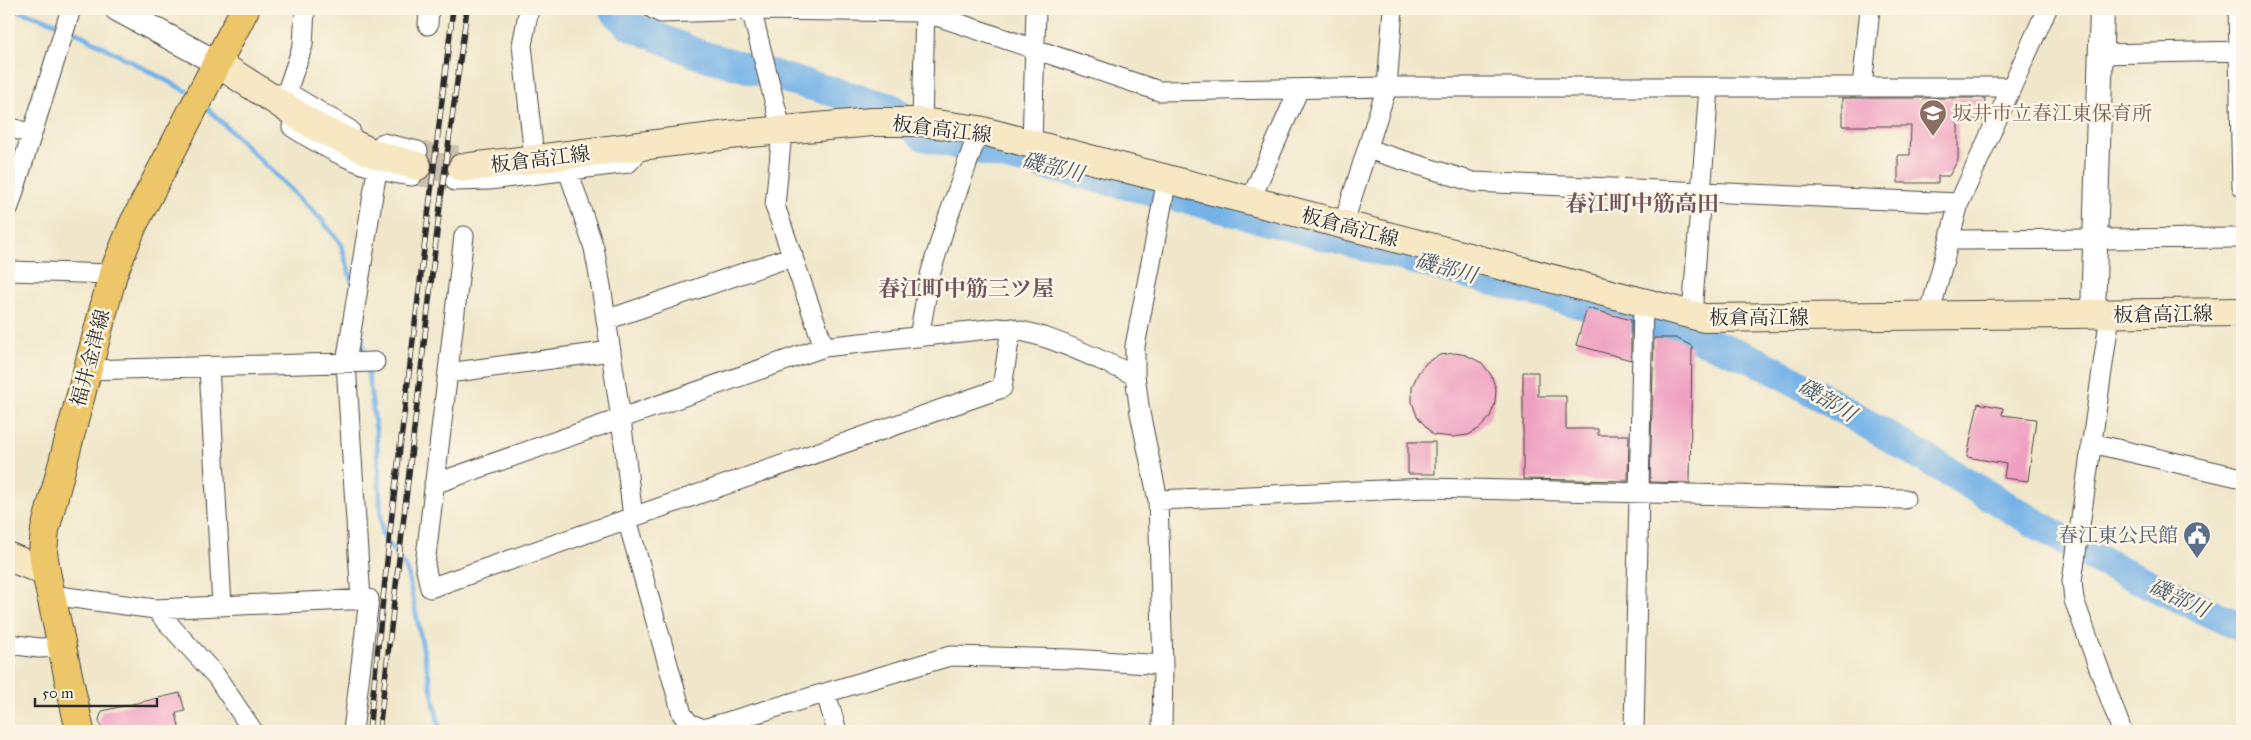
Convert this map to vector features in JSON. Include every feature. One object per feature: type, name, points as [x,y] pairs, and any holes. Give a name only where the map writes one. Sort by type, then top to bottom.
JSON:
[{"type":"main road","name":"福井金津線","points":[[80,731],[49,583],[43,538],[113,274],[133,225],[245,9]]},
{"type":"main road","points":[[217,63],[275,94],[318,128],[377,155],[416,164]]},
{"type":"main road","name":"板倉高江線","points":[[458,168],[729,135],[782,132],[872,122],[922,122],[979,130],[1704,318],[2242,312]]},
{"type":"main road","points":[[9,557],[49,583]]},
{"type":"street","points":[[9,207],[70,9]]},
{"type":"street","points":[[117,9],[217,63]]},
{"type":"street","points":[[305,9],[303,45],[275,94],[273,114],[341,157],[377,170],[416,164]]},
{"type":"street","points":[[529,9],[522,45],[533,148]]},
{"type":"street","points":[[653,9],[661,13],[751,9],[925,10],[1159,91],[1387,87],[2011,87]]},
{"type":"street","points":[[751,9],[782,132],[775,206],[824,347]]},
{"type":"street","points":[[1032,144],[1036,9]]},
{"type":"street","points":[[1343,225],[1387,87],[1393,9]]},
{"type":"street","points":[[1862,87],[1870,9]]},
{"type":"street","points":[[1929,316],[1959,203],[2047,9]]},
{"type":"street","points":[[2102,9],[2095,241],[2102,315],[2091,443],[2072,581],[2074,600],[2122,731]]},
{"type":"street","points":[[2238,9],[2241,51],[2242,188]]},
{"type":"street","points":[[922,122],[925,10]]},
{"type":"street","points":[[2100,54],[2241,51]]},
{"type":"street","points":[[1692,315],[1703,192],[1709,87]]},
{"type":"street","points":[[1250,201],[1299,89]]},
{"type":"street","points":[[9,127],[32,134]]},
{"type":"street","points":[[919,337],[930,275],[979,130]]},
{"type":"street","points":[[631,137],[644,146],[628,163],[489,180],[458,168],[533,148],[631,137]]},
{"type":"street","points":[[1367,149],[1473,182],[1959,203]]},
{"type":"street","points":[[361,600],[346,362],[377,170]]},
{"type":"street","points":[[568,170],[594,248],[621,418],[630,518],[682,714],[689,723],[703,729],[950,656],[1072,659],[1163,665]]},
{"type":"street","points":[[1162,731],[1163,665],[1158,500],[1140,413],[1135,375],[1135,346],[1167,179]]},
{"type":"street","points":[[464,236],[425,565],[430,588],[1002,388],[1011,328]]},
{"type":"street","points":[[1950,240],[2095,241],[2242,238]]},
{"type":"street","points":[[606,320],[793,256]]},
{"type":"street","points":[[9,271],[113,274]]},
{"type":"street","points":[[1634,731],[1643,303]]},
{"type":"street","points":[[434,484],[824,347],[1011,328],[1033,333],[1135,375]]},
{"type":"street","points":[[448,373],[611,351]]},
{"type":"street","points":[[86,370],[375,362]]},
{"type":"street","points":[[209,367],[222,606]]},
{"type":"street","points":[[2091,443],[2242,478]]},
{"type":"street","points":[[1158,500],[1428,488],[1905,498]]},
{"type":"street","points":[[49,583],[156,609],[369,600],[353,731]]},
{"type":"street","points":[[156,609],[216,676],[253,731]]},
{"type":"street","points":[[9,644],[39,648],[62,646]]},
{"type":"street","points":[[826,694],[837,731]]},
{"type":"building","points":[[1842,98],[1985,98],[1984,120],[1958,120],[1958,160],[1949,176],[1938,176],[1938,183],[1898,183],[1898,155],[1910,155],[1911,126],[1842,126]]},
{"type":"building","points":[[1587,308],[1631,320],[1631,360],[1576,345]]},
{"type":"building","points":[[1654,338],[1676,338],[1692,346],[1690,483],[1650,482]]},
{"type":"building","points":[[1455,353],[1466,355],[1482,363],[1491,375],[1496,389],[1495,403],[1490,417],[1480,428],[1468,435],[1453,437],[1433,435],[1417,416],[1412,402],[1412,387],[1418,373],[1427,362],[1440,355]]},
{"type":"building","points":[[1523,372],[1538,372],[1538,396],[1566,396],[1566,429],[1598,429],[1598,435],[1629,435],[1628,481],[1523,479]]},
{"type":"building","points":[[1978,403],[2003,408],[2002,415],[2036,419],[2028,481],[2004,478],[2006,464],[1967,457]]},
{"type":"building","points":[[1408,442],[1435,442],[1435,474],[1408,474]]},
{"type":"building","points":[[180,693],[185,711],[176,713],[180,731],[103,731],[99,720],[102,711]]},
{"type":"waterway","points":[[13,9],[62,25]]},
{"type":"waterway","name":"磯部川","points":[[613,9],[629,25],[698,54],[891,108],[923,136],[1194,201],[1672,328],[1752,359],[1791,379],[2093,557],[2242,628]]},
{"type":"waterway","points":[[70,29],[186,91]]},
{"type":"waterway","points":[[208,109],[320,218],[341,244],[352,282]]},
{"type":"waterway","points":[[360,327],[365,358]]},
{"type":"waterway","points":[[367,366],[376,430],[382,534],[407,570],[440,731]]},
{"type":"tunnel","points":[[418,151],[458,155]]},
{"type":"tunnel","points":[[417,166],[462,168]]},
{"type":"tunnel","points":[[412,176],[455,181]]},
{"type":"railway","points":[[369,731],[392,514],[453,9]]},
{"type":"railway","points":[[379,731],[440,206],[467,9]]},
{"type":"place","name":"坂井市立春江東保育所","points":[[1933,137]]},
{"type":"place","name":"春江東公民館","points":[[2197,559]]},
{"type":"district","name":"春江町中筋高田","points":[[1642,203]]},
{"type":"district","name":"春江町中筋三ツ屋","points":[[966,288]]}]
